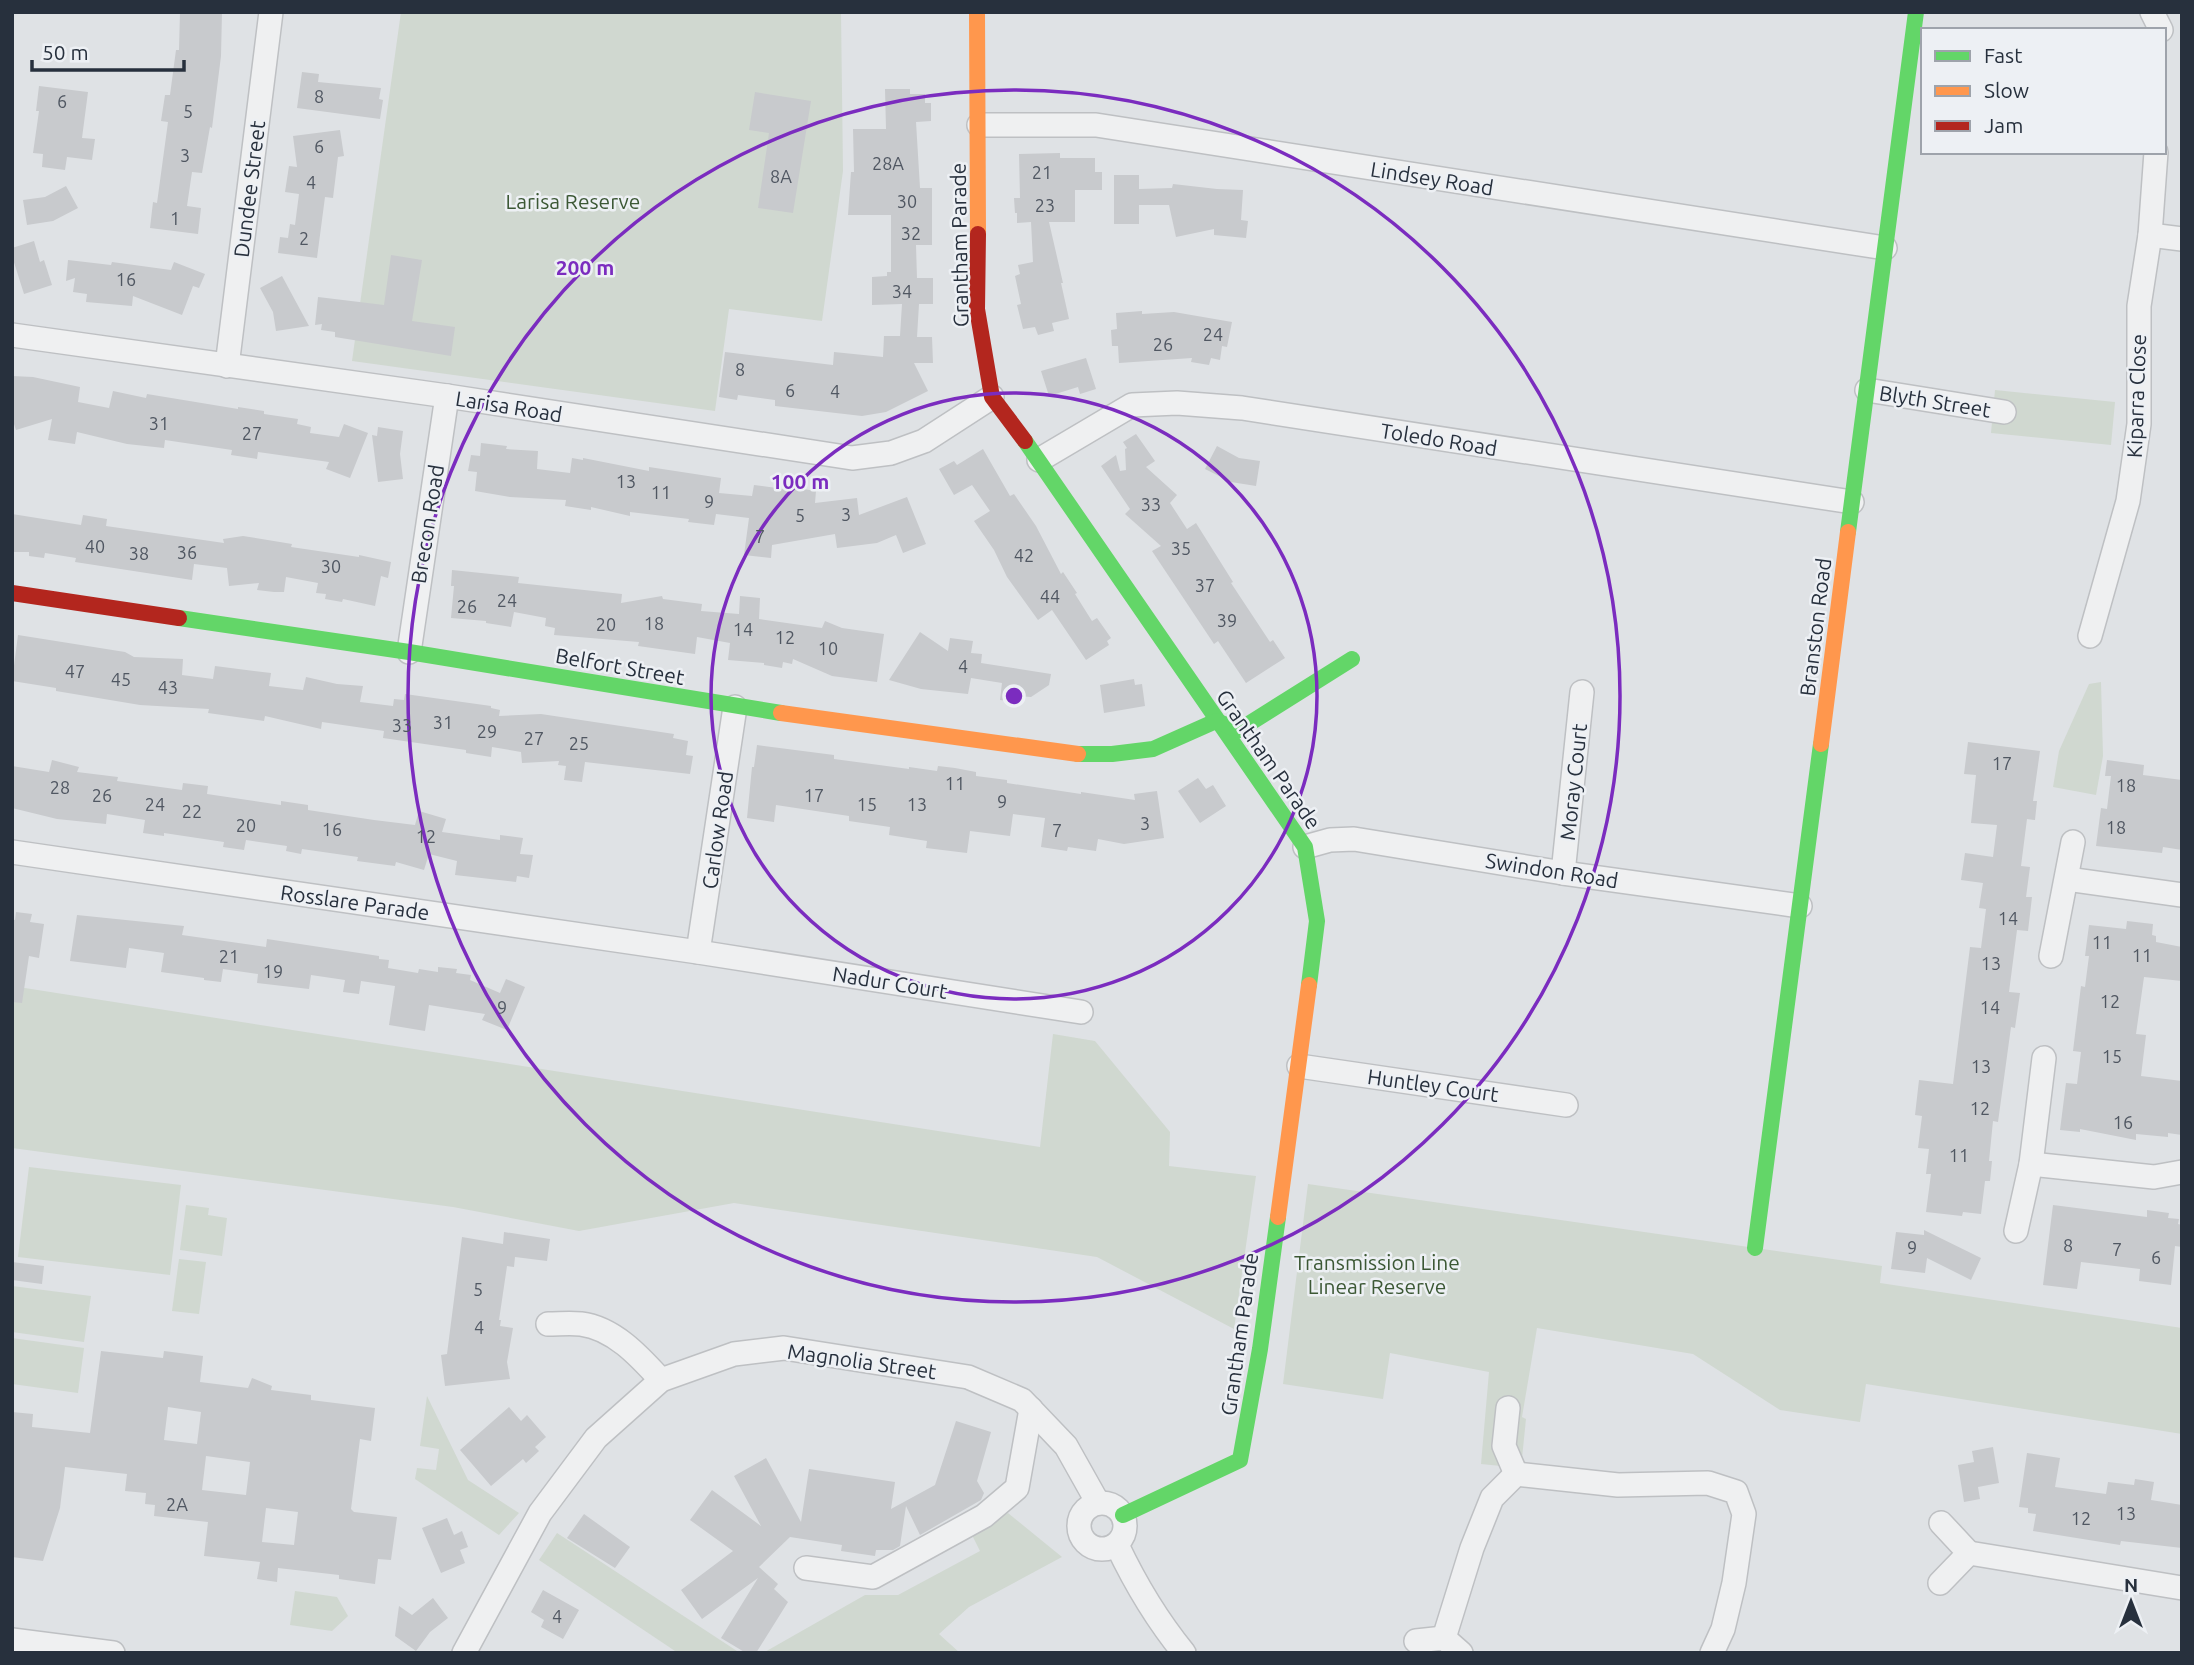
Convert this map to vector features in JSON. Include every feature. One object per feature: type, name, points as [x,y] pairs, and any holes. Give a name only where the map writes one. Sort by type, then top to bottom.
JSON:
[{"type":"street","name":"Dundee Street","points":[[227,366],[271,12]]},
{"type":"street","name":"Grantham Parade","points":[[977,12],[977,309],[992,397],[1039,460],[1305,847],[1317,921],[1260,1349],[1240,1460],[1123,1515]]},
{"type":"street","name":"Branston Road","points":[[1755,1248],[1916,12]]},
{"type":"street","points":[[2152,12],[2160,28]]},
{"type":"street","name":"Lindsey Road","points":[[979,125],[1096,125],[1885,248]]},
{"type":"street","name":"Kiparra Close","points":[[2090,636],[2129,501],[2139,424],[2139,306],[2150,235],[2156,154]]},
{"type":"street","points":[[2150,235],[2182,239]]},
{"type":"street","name":"Larisa Road","points":[[12,335],[447,396],[852,458],[891,453],[924,441],[992,397]]},
{"type":"street","name":"Blyth Street","points":[[1867,390],[2004,412]]},
{"type":"street","name":"Brecon Road","points":[[409,652],[447,396]]},
{"type":"street","name":"Toledo Road","points":[[1039,460],[1132,405],[1177,403],[1242,408],[1852,502]]},
{"type":"street","name":"Belfort Street","points":[[12,593],[409,652],[734,707],[1077,754],[1112,754],[1153,749],[1216,721]]},
{"type":"street","points":[[1216,721],[1239,730],[1352,659]]},
{"type":"street","name":"Moray Court","points":[[1563,873],[1583,692]]},
{"type":"street","name":"Carlow Road","points":[[698,953],[734,707]]},
{"type":"street","name":"Swindon Road","points":[[1305,847],[1330,840],[1354,839],[1563,873],[1800,906]]},
{"type":"street","points":[[2051,956],[2073,842]]},
{"type":"street","name":"Rosslare Parade","points":[[12,852],[698,953]]},
{"type":"street","points":[[2067,879],[2182,895]]},
{"type":"street","name":"Nadur Court","points":[[698,953],[1081,1012]]},
{"type":"street","points":[[2016,1231],[2031,1164],[2044,1058]]},
{"type":"street","name":"Huntley Court","points":[[1299,1066],[1566,1105]]},
{"type":"street","points":[[2031,1164],[2154,1177],[2182,1172]]},
{"type":"street","points":[[548,1324],[584,1324],[613,1336],[635,1352],[661,1380]]},
{"type":"street","name":"Magnolia Street","points":[[464,1653],[540,1513],[596,1438],[661,1380],[734,1354],[784,1348],[968,1377],[1021,1400],[1031,1409],[1066,1446],[1098,1503]]},
{"type":"street","points":[[1508,1408],[1504,1446],[1516,1474]]},
{"type":"street","points":[[806,1568],[873,1577],[984,1516],[1017,1488],[1031,1409]]},
{"type":"street","points":[[1416,1641],[1453,1645],[1472,1548],[1492,1498],[1516,1474]]},
{"type":"street","points":[[1516,1474],[1618,1485],[1709,1483],[1736,1493],[1744,1514],[1734,1583],[1723,1629],[1712,1653]]},
{"type":"street","points":[[1098,1503],[1114,1506],[1123,1515],[1123,1538],[1110,1549],[1093,1548],[1081,1537],[1079,1521],[1082,1514],[1098,1503]]},
{"type":"street","points":[[1941,1523],[1969,1553],[2182,1588]]},
{"type":"street","points":[[1117,1545],[1130,1572],[1168,1633],[1184,1653]]},
{"type":"street","points":[[1940,1583],[1969,1553]]},
{"type":"street","points":[[12,1640],[59,1649],[113,1653]]},
{"type":"green space","name":"Larisa Reserve","points":[[401,12],[841,12],[843,171],[822,321],[729,309],[715,411],[352,361]]},
{"type":"green space","points":[[1995,390],[2115,402],[2111,445],[1991,433]]},
{"type":"green space","points":[[2101,682],[2103,756],[2096,795],[2053,787],[2059,751],[2089,684]]},
{"type":"green space","name":"Transmission Line Linear Reserve","points":[[12,986],[1040,1147],[1053,1034],[1095,1041],[1170,1132],[1169,1166],[1256,1176],[1234,1329],[1097,1257],[734,1203],[579,1231],[453,1207],[12,1148]]},
{"type":"green space","points":[[29,1167],[181,1185],[170,1275],[18,1257]]},
{"type":"green space","name":"Transmission Line Linear Reserve","points":[[1308,1184],[1882,1266],[1880,1283],[2182,1328],[2182,1434],[1866,1384],[1860,1422],[1780,1410],[1693,1354],[1537,1328],[1522,1417],[1526,1419],[1521,1468],[1481,1464],[1489,1372],[1390,1353],[1383,1399],[1283,1384]]},
{"type":"green space","points":[[186,1205],[209,1208],[208,1215],[227,1218],[222,1256],[180,1250]]},
{"type":"green space","points":[[179,1259],[206,1262],[199,1314],[172,1311]]},
{"type":"green space","points":[[12,1286],[91,1296],[84,1342],[12,1332]]},
{"type":"green space","points":[[12,1338],[84,1348],[78,1393],[12,1384]]},
{"type":"green space","points":[[427,1396],[468,1480],[519,1513],[499,1535],[415,1479],[417,1468],[436,1470],[439,1449],[420,1446]]},
{"type":"green space","points":[[1008,1513],[1062,1557],[969,1607],[939,1634],[960,1653],[763,1653],[865,1595],[898,1595],[980,1551],[971,1533]]},
{"type":"green space","points":[[557,1533],[740,1653],[678,1653],[539,1560]]},
{"type":"green space","points":[[295,1591],[337,1597],[348,1616],[332,1631],[290,1625]]},
{"type":"building","points":[[180,12],[222,12],[221,56],[212,128],[210,127],[202,173],[192,172],[187,206],[201,208],[198,234],[150,228],[153,202],[157,203],[168,122],[161,121],[165,95],[170,95],[176,50],[179,50]]},
{"type":"building","points":[[302,72],[319,74],[318,82],[381,88],[379,99],[383,100],[380,119],[297,108]]},
{"type":"building","points":[[39,86],[88,92],[82,138],[95,139],[92,160],[67,157],[65,170],[42,167],[43,154],[33,153],[39,111],[36,111]]},
{"type":"building","points":[[885,89],[910,89],[910,94],[925,94],[925,103],[931,103],[931,121],[916,122],[920,188],[932,188],[932,245],[916,245],[917,278],[933,278],[933,304],[919,304],[917,337],[932,337],[933,363],[914,363],[928,391],[886,412],[862,416],[775,406],[775,400],[738,395],[737,400],[719,397],[725,352],[833,365],[834,352],[883,357],[884,336],[900,336],[902,304],[872,305],[872,277],[887,276],[887,272],[891,272],[891,215],[848,215],[851,172],[854,172],[853,129],[886,129]]},
{"type":"building","points":[[755,92],[811,101],[793,213],[758,208],[769,133],[749,130]]},
{"type":"building","points":[[340,130],[344,156],[338,157],[333,198],[325,197],[317,258],[278,253],[280,237],[288,238],[290,224],[295,225],[299,194],[285,192],[289,166],[297,167],[293,136]]},
{"type":"building","points":[[1060,153],[1060,158],[1095,158],[1095,172],[1102,172],[1102,190],[1075,190],[1075,222],[1049,222],[1069,319],[1052,323],[1054,331],[1038,335],[1035,327],[1023,329],[1017,305],[1021,304],[1015,276],[1020,274],[1018,265],[1033,262],[1031,222],[1017,223],[1015,213],[1014,198],[1020,198],[1019,154]]},
{"type":"building","points":[[1114,175],[1139,175],[1139,189],[1172,188],[1173,184],[1243,190],[1241,220],[1248,221],[1246,238],[1214,235],[1214,229],[1176,237],[1169,205],[1139,205],[1139,224],[1114,224]]},
{"type":"building","points":[[66,186],[78,208],[53,221],[27,225],[23,200],[45,197]]},
{"type":"building","points":[[34,241],[40,262],[44,260],[52,285],[24,294],[12,248]]},
{"type":"building","points":[[391,255],[422,260],[412,321],[455,327],[451,356],[335,337],[335,332],[321,330],[322,324],[315,325],[318,297],[384,305]]},
{"type":"building","points":[[68,260],[111,265],[112,262],[171,270],[174,262],[205,274],[199,288],[193,286],[182,315],[133,296],[132,306],[86,302],[87,294],[73,292],[75,278],[66,281]]},
{"type":"building","points":[[282,276],[309,326],[276,331],[273,312],[260,288]]},
{"type":"building","points":[[1142,311],[1142,314],[1174,312],[1232,322],[1227,347],[1222,346],[1220,360],[1211,358],[1209,365],[1191,362],[1192,358],[1119,363],[1118,346],[1112,346],[1111,330],[1117,329],[1116,313]]},
{"type":"building","points":[[1086,358],[1096,389],[1080,394],[1078,387],[1049,396],[1041,371]]},
{"type":"building","points":[[12,376],[33,377],[80,387],[78,402],[109,408],[113,391],[146,398],[147,394],[264,411],[264,414],[298,419],[297,424],[311,427],[310,433],[339,437],[344,424],[368,433],[350,478],[326,469],[329,462],[258,452],[257,459],[231,455],[232,450],[165,440],[164,448],[127,444],[77,432],[75,444],[48,440],[52,419],[16,430],[12,418]]},
{"type":"building","points":[[378,427],[403,431],[400,454],[403,479],[378,482],[372,435],[377,436]]},
{"type":"building","points":[[1136,434],[1155,461],[1146,467],[1177,495],[1170,503],[1187,529],[1196,523],[1233,582],[1231,583],[1270,642],[1273,640],[1285,658],[1246,683],[1218,641],[1214,644],[1152,551],[1161,546],[1125,514],[1130,509],[1101,466],[1116,455],[1120,471],[1126,470],[1127,448],[1123,442]]},
{"type":"building","points":[[481,443],[507,446],[506,449],[538,451],[537,469],[570,473],[572,458],[583,458],[649,471],[649,467],[721,478],[719,493],[752,496],[754,485],[816,491],[815,503],[857,498],[859,515],[907,497],[926,544],[903,553],[896,535],[877,543],[837,548],[835,534],[772,545],[771,558],[744,555],[749,518],[716,514],[714,525],[688,522],[689,519],[630,512],[630,516],[591,507],[591,510],[565,506],[566,500],[510,497],[475,491],[477,472],[468,471],[471,455],[480,456]]},
{"type":"building","points":[[1217,446],[1239,458],[1260,461],[1256,486],[1231,482],[1205,469]]},
{"type":"building","points":[[983,449],[1010,496],[1014,494],[1036,526],[1061,574],[1063,572],[1077,593],[1075,594],[1092,621],[1097,618],[1111,638],[1107,641],[1109,645],[1086,660],[1052,610],[1038,620],[1007,577],[994,550],[974,521],[990,511],[972,485],[954,495],[939,469],[954,461],[957,465]]},
{"type":"building","points":[[12,514],[81,525],[83,515],[107,519],[106,526],[224,543],[223,539],[243,536],[292,544],[291,547],[359,555],[391,562],[388,578],[381,576],[375,606],[343,599],[342,602],[325,599],[326,594],[316,593],[318,583],[286,577],[284,592],[257,590],[259,583],[229,586],[227,568],[194,564],[192,580],[75,562],[76,558],[45,553],[44,558],[29,556],[29,552],[12,552]]},
{"type":"building","points":[[452,570],[519,577],[518,583],[622,594],[621,603],[662,596],[663,599],[702,604],[701,611],[739,614],[740,596],[760,598],[759,619],[822,628],[825,621],[842,628],[884,634],[877,682],[832,676],[793,659],[792,664],[783,662],[782,668],[764,663],[728,660],[730,643],[697,637],[695,654],[638,646],[639,642],[554,635],[555,628],[545,626],[546,618],[514,612],[511,627],[486,621],[451,618],[454,586],[451,586]]},
{"type":"building","points":[[920,632],[948,651],[950,638],[973,641],[971,653],[982,654],[981,663],[1051,674],[1049,685],[1031,697],[1017,696],[1016,702],[1000,700],[1002,683],[971,678],[968,694],[921,689],[889,680]]},
{"type":"building","points":[[18,635],[125,652],[134,657],[183,659],[182,675],[213,679],[215,666],[271,673],[269,686],[303,690],[306,677],[363,686],[360,702],[393,706],[394,699],[404,700],[405,694],[491,706],[500,710],[499,716],[541,714],[674,734],[673,738],[688,741],[686,755],[693,756],[690,774],[585,762],[582,782],[564,780],[566,766],[558,765],[559,761],[522,763],[521,752],[492,747],[491,757],[466,753],[466,750],[383,738],[384,731],[322,722],[321,729],[265,716],[264,721],[208,713],[209,709],[140,705],[56,691],[56,688],[12,681]]},
{"type":"building","points":[[1134,679],[1135,685],[1142,684],[1145,706],[1104,713],[1100,685]]},
{"type":"building","points":[[1968,742],[2040,751],[2033,801],[2037,801],[2035,820],[2027,819],[2021,866],[2030,867],[2026,897],[2032,897],[2028,931],[2017,930],[2009,992],[2020,993],[2015,1028],[2011,1027],[1998,1122],[1993,1121],[1990,1181],[1985,1181],[1981,1214],[1963,1212],[1962,1216],[1926,1212],[1931,1174],[1926,1174],[1929,1149],[1918,1148],[1922,1116],[1915,1115],[1919,1080],[1953,1084],[1970,947],[1981,948],[1986,909],[1979,908],[1983,883],[1961,880],[1965,853],[1993,857],[1997,825],[1971,823],[1976,775],[1964,774]]},
{"type":"building","points":[[757,745],[834,755],[834,759],[909,769],[937,771],[938,766],[955,768],[976,772],[976,776],[1007,780],[1007,783],[1081,794],[1135,800],[1134,794],[1157,791],[1164,838],[1124,844],[1098,839],[1096,851],[1068,847],[1067,851],[1041,847],[1045,818],[1013,814],[1010,836],[970,831],[967,853],[926,848],[927,841],[889,835],[890,827],[849,821],[849,816],[776,805],[774,822],[747,818]]},
{"type":"building","points":[[52,760],[79,767],[77,772],[118,777],[117,781],[182,790],[183,783],[208,786],[207,794],[281,805],[281,801],[308,805],[308,810],[374,820],[415,825],[419,811],[446,819],[442,832],[500,840],[500,835],[523,838],[520,854],[533,855],[529,878],[517,876],[516,882],[455,875],[457,861],[429,854],[424,870],[396,862],[395,866],[357,861],[358,857],[302,849],[301,854],[286,851],[287,846],[246,840],[244,850],[223,847],[224,842],[164,833],[164,836],[143,833],[145,820],[107,814],[106,824],[57,819],[12,808],[12,766],[49,772]]},
{"type":"building","points":[[2107,760],[2144,765],[2143,775],[2182,780],[2182,850],[2163,847],[2162,853],[2096,846],[2101,808],[2107,809],[2111,776],[2105,776]]},
{"type":"building","points":[[1198,778],[1206,789],[1213,785],[1226,806],[1200,823],[1178,791]]},
{"type":"building","points":[[16,912],[32,914],[30,922],[44,924],[39,958],[29,956],[22,1003],[12,1002],[12,919],[15,920]]},
{"type":"building","points":[[77,915],[184,926],[182,935],[266,947],[267,939],[379,956],[379,959],[389,960],[388,968],[418,973],[419,969],[438,972],[438,967],[457,969],[456,973],[471,975],[470,980],[500,993],[506,979],[525,987],[507,1030],[482,1020],[485,1014],[429,1005],[425,1031],[389,1025],[395,986],[361,981],[359,994],[343,992],[345,980],[311,975],[309,989],[257,983],[258,974],[223,969],[221,982],[204,980],[161,972],[164,953],[129,948],[126,968],[70,961]]},
{"type":"building","points":[[2127,921],[2153,924],[2152,935],[2156,936],[2156,942],[2182,947],[2182,981],[2144,977],[2136,1034],[2146,1035],[2141,1076],[2182,1081],[2182,1135],[2168,1133],[2168,1137],[2136,1134],[2136,1140],[2080,1129],[2080,1132],[2060,1130],[2066,1083],[2077,1084],[2081,1052],[2073,1051],[2081,986],[2085,987],[2089,956],[2085,956],[2089,925],[2126,929]]},
{"type":"building","points":[[2053,1205],[2147,1217],[2147,1210],[2169,1213],[2168,1218],[2179,1219],[2178,1224],[2182,1225],[2182,1247],[2175,1246],[2171,1285],[2139,1281],[2140,1269],[2081,1262],[2077,1289],[2043,1285]]},
{"type":"building","points":[[1924,1230],[1981,1258],[1971,1280],[1927,1258],[1925,1273],[1891,1269],[1896,1232],[1924,1235]]},
{"type":"building","points":[[504,1232],[550,1239],[547,1261],[515,1257],[514,1267],[507,1266],[499,1320],[500,1326],[513,1328],[507,1362],[510,1379],[445,1386],[441,1355],[447,1354],[462,1237],[503,1244]]},
{"type":"building","points":[[12,1262],[44,1266],[42,1284],[12,1280]]},
{"type":"building","points":[[101,1351],[163,1358],[164,1351],[203,1356],[200,1382],[248,1388],[252,1378],[272,1386],[271,1390],[311,1395],[311,1400],[375,1408],[371,1441],[360,1439],[351,1509],[354,1512],[397,1517],[391,1560],[378,1559],[375,1584],[339,1579],[339,1575],[278,1568],[277,1582],[257,1579],[260,1562],[204,1556],[208,1522],[154,1516],[155,1505],[145,1504],[146,1493],[125,1491],[127,1474],[65,1467],[60,1508],[43,1561],[12,1557],[12,1412],[33,1414],[32,1427],[90,1433]],"holes":[[[168,1407],[201,1412],[197,1444],[164,1440]],[[206,1456],[250,1462],[246,1495],[202,1490]],[[266,1508],[298,1512],[294,1545],[262,1542]]]},
{"type":"building","points":[[509,1407],[521,1421],[527,1415],[546,1437],[535,1447],[539,1451],[526,1463],[523,1459],[491,1486],[460,1450]]},
{"type":"building","points":[[956,1421],[991,1432],[977,1481],[984,1493],[981,1500],[920,1535],[906,1506],[900,1546],[893,1550],[876,1550],[875,1556],[841,1551],[842,1545],[790,1537],[759,1567],[778,1584],[774,1589],[788,1602],[756,1653],[746,1653],[721,1638],[758,1578],[702,1619],[681,1590],[733,1551],[690,1520],[712,1490],[761,1526],[734,1476],[766,1458],[801,1522],[809,1469],[895,1482],[891,1509],[935,1485]]},
{"type":"building","points":[[1993,1447],[1999,1483],[1978,1487],[1980,1499],[1964,1502],[1958,1465],[1974,1462],[1972,1451]]},
{"type":"building","points":[[2027,1453],[2060,1458],[2055,1487],[2106,1494],[2108,1482],[2134,1485],[2135,1479],[2154,1482],[2151,1500],[2182,1505],[2182,1548],[2121,1541],[2120,1545],[2033,1531],[2036,1514],[2028,1513],[2028,1508],[2019,1507]]},
{"type":"building","points":[[584,1514],[630,1547],[615,1568],[567,1538]]},
{"type":"building","points":[[447,1518],[454,1535],[462,1531],[468,1547],[460,1550],[465,1563],[441,1573],[422,1528]]},
{"type":"building","points":[[543,1590],[579,1610],[563,1639],[541,1627],[544,1620],[531,1612]]},
{"type":"building","points":[[433,1598],[448,1618],[430,1632],[416,1651],[395,1636],[399,1606],[412,1615]]},
{"type":"traffic: fast","points":[[1848,532],[1916,12]]},
{"type":"traffic: fast","points":[[1025,441],[1305,847],[1317,921],[1309,985]]},
{"type":"traffic: fast","points":[[179,618],[409,652],[781,713]]},
{"type":"traffic: fast","points":[[1078,754],[1112,754],[1153,749],[1216,721],[1239,730],[1352,659]]},
{"type":"traffic: fast","points":[[1755,1248],[1821,744]]},
{"type":"traffic: fast","points":[[1123,1515],[1240,1460],[1260,1349],[1278,1217]]},
{"type":"traffic: slow","points":[[977,12],[978,234]]},
{"type":"traffic: slow","points":[[1821,744],[1848,532]]},
{"type":"traffic: slow","points":[[781,713],[1078,754]]},
{"type":"traffic: slow","points":[[1278,1217],[1309,985]]},
{"type":"traffic: jam","points":[[978,234],[977,309],[992,397],[1025,441]]},
{"type":"traffic: jam","points":[[12,593],[179,618]]}]
